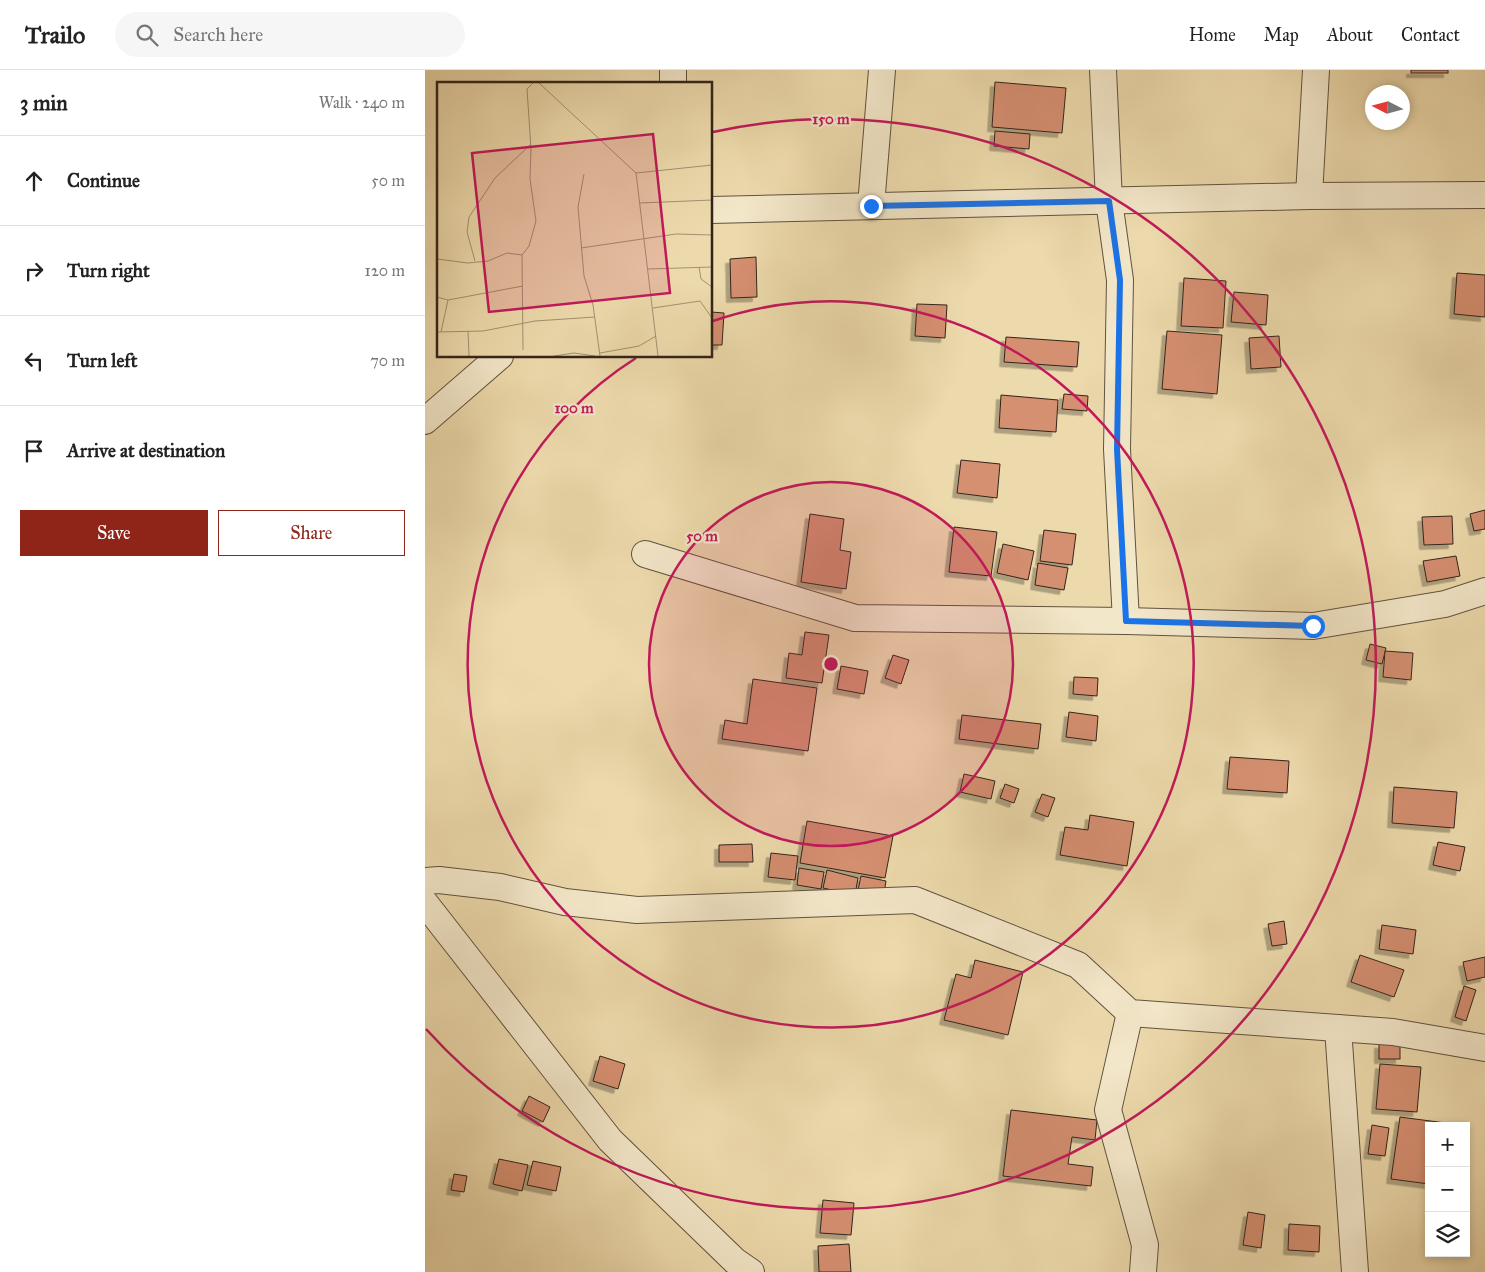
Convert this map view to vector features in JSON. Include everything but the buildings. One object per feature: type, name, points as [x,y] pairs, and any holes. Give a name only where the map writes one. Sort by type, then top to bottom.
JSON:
[{"type":"street","points":[[871,206],[881,70]]},
{"type":"street","points":[[1103,70],[1109,201],[1120,280],[1117,449],[1126,621]]},
{"type":"street","points":[[1309,196],[1316,70]]},
{"type":"street","points":[[713,210],[1309,196],[1485,195]]},
{"type":"street","points":[[425,421],[498,358]]},
{"type":"street","points":[[645,554],[855,618],[1126,621],[1313,626],[1445,604],[1485,590]]},
{"type":"street","points":[[425,881],[439,880],[500,887],[565,902],[637,910],[915,900],[1078,965],[1130,1013],[1393,1032],[1485,1048]]},
{"type":"street","points":[[425,903],[610,1140],[735,1261],[751,1272]]},
{"type":"street","points":[[1130,1013],[1108,1110],[1145,1245],[1143,1272]]},
{"type":"street","points":[[1338,1028],[1355,1272]]},
{"type":"route","points":[[871,206],[1109,201],[1120,280],[1117,449],[1126,621],[1313,626]]}]
